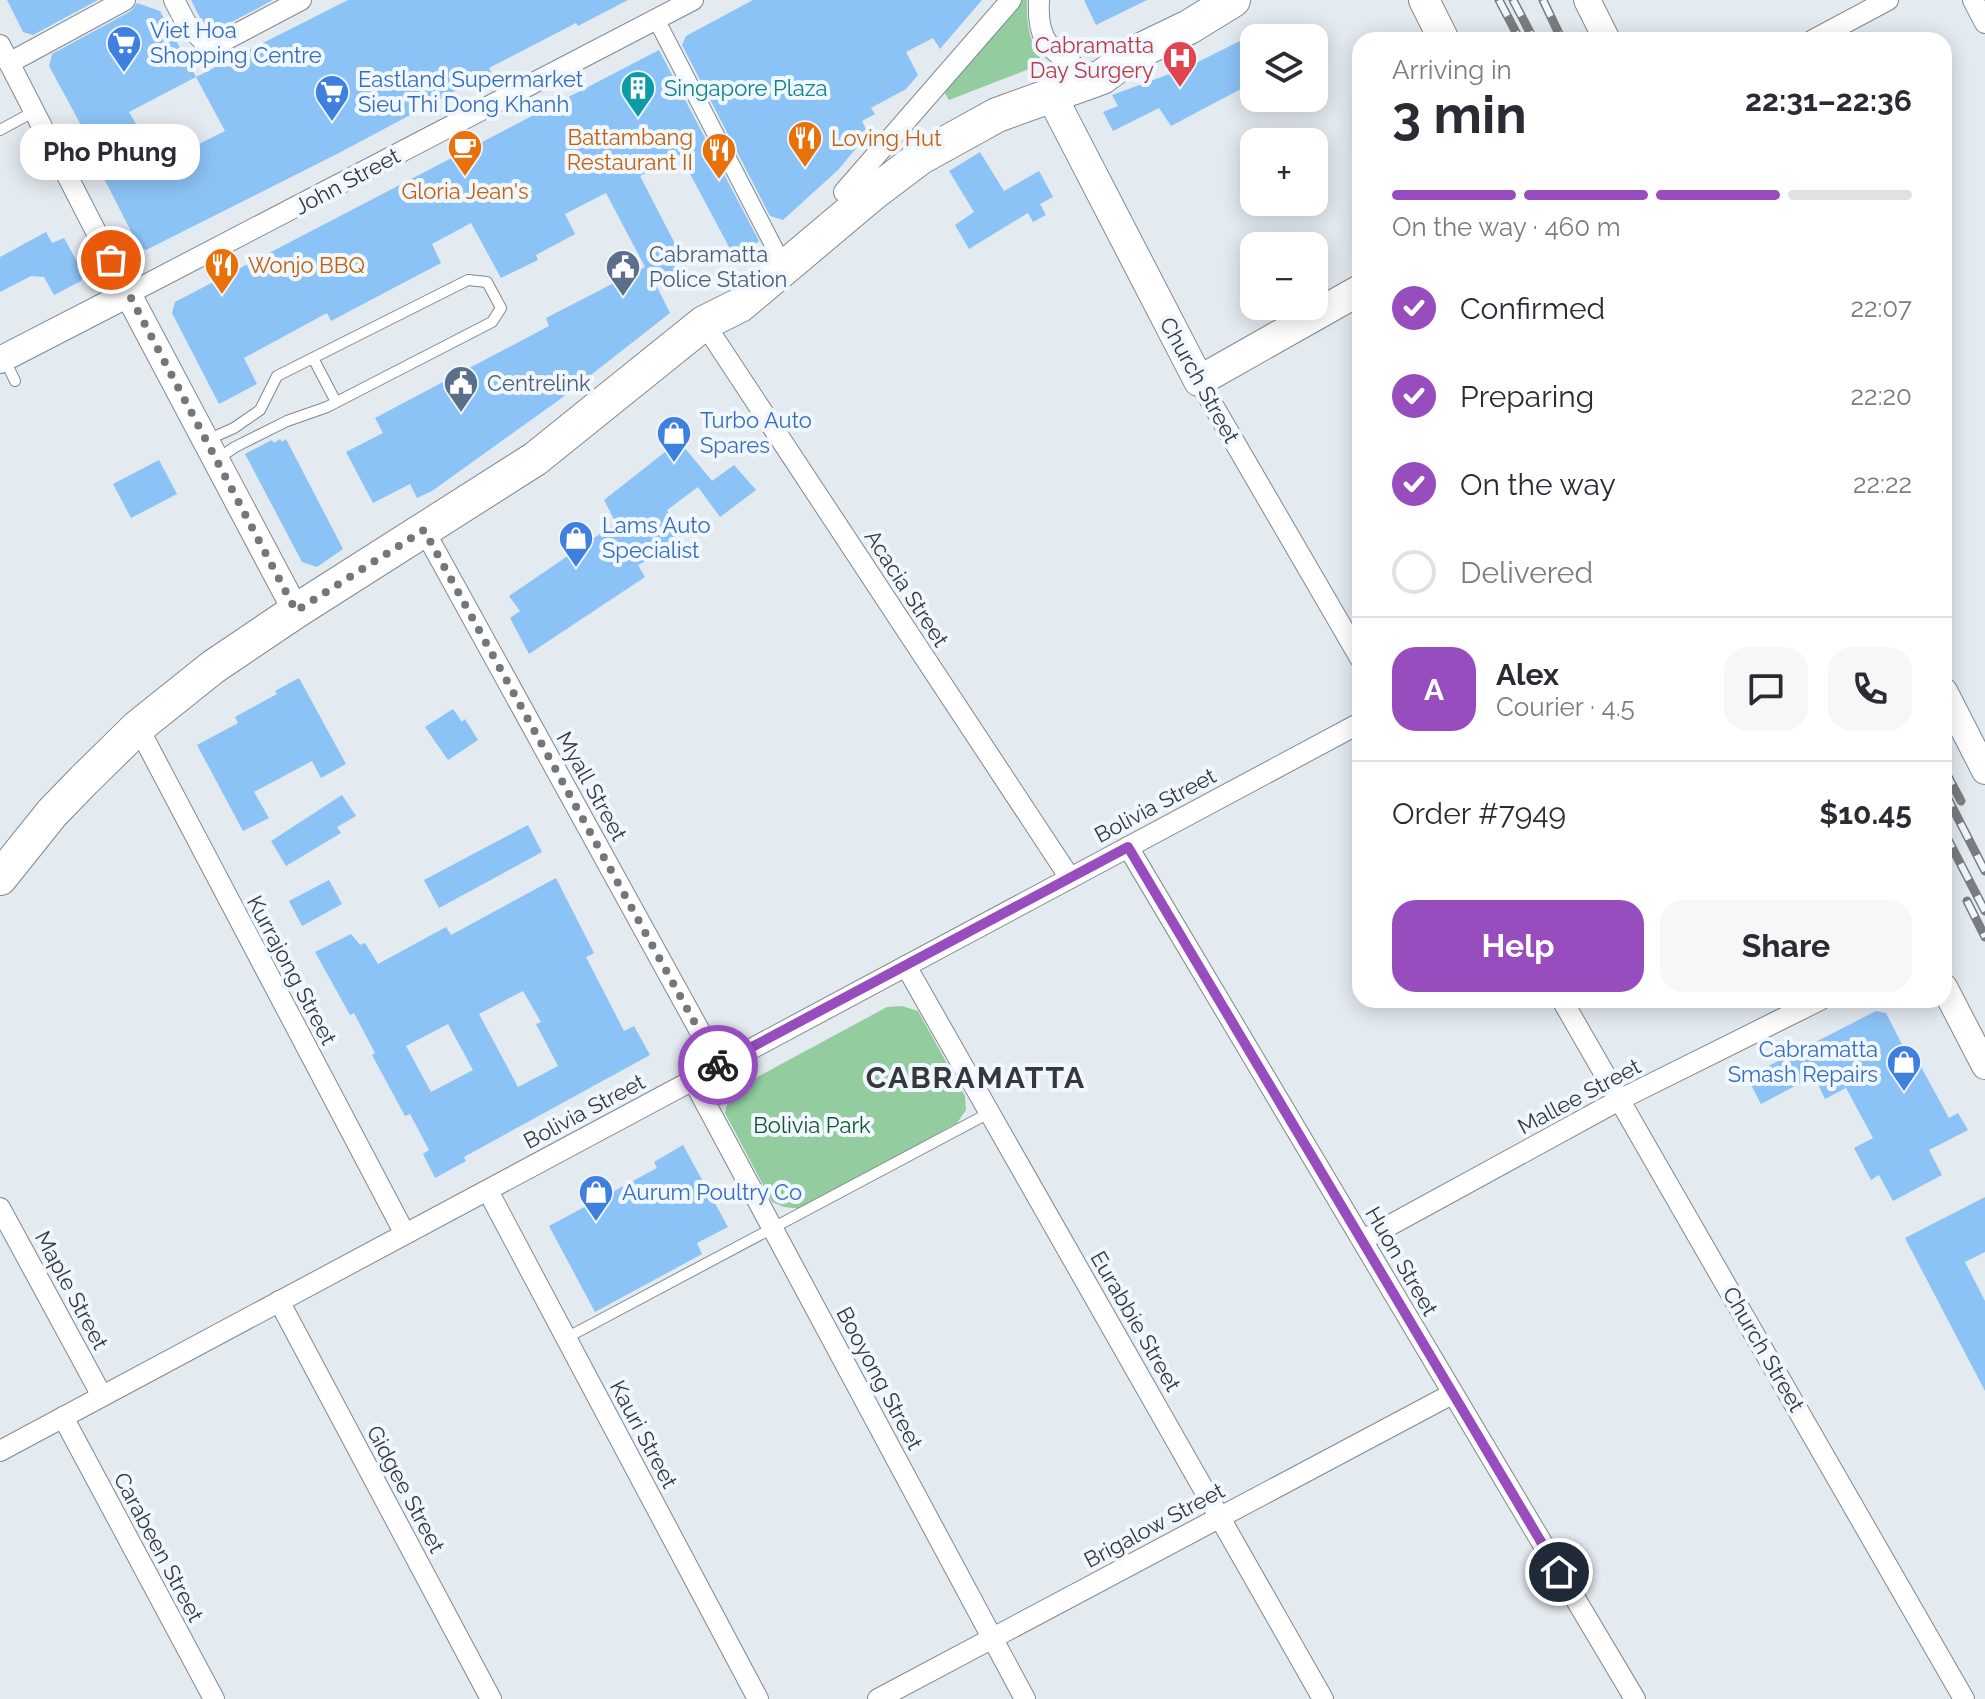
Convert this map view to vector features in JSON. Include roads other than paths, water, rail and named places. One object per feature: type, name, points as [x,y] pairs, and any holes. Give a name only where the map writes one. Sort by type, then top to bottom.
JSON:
[{"type":"main road","points":[[0,878],[52,813],[138,727],[213,667],[535,459],[704,323],[740,305],[872,194],[931,151],[997,115],[1102,77],[1133,54],[1189,27],[1233,0]]},
{"type":"main road","points":[[1424,0],[1440,32]]},
{"type":"main road","points":[[704,323],[722,297],[892,152],[934,124],[981,101],[1073,65],[1092,59],[1133,54]]},
{"type":"main road","name":"Church Street","points":[[1051,95],[1199,381]]},
{"type":"main road","points":[[1199,381],[1352,295]]},
{"type":"street","points":[[125,0],[5,54],[296,611]]},
{"type":"street","points":[[174,0],[186,23],[210,48],[301,0]]},
{"type":"street","name":"John Street","points":[[6,366],[128,294],[693,0]]},
{"type":"street","points":[[844,192],[1011,0]]},
{"type":"street","points":[[1039,0],[1038,22],[1043,36],[1050,48],[1073,65]]},
{"type":"street","points":[[1587,0],[1603,32]]},
{"type":"street","points":[[1828,32],[1888,0]]},
{"type":"street","points":[[1973,0],[1985,23]]},
{"type":"street","points":[[656,19],[776,251]]},
{"type":"street","name":"Acacia Street","points":[[704,323],[1070,878]]},
{"type":"street","name":"Church Street","points":[[1199,381],[1352,644]]},
{"type":"street","name":"Myall Street","points":[[424,530],[719,1066]]},
{"type":"street","points":[[1952,707],[1985,771]]},
{"type":"street","name":"Kurrajong Street","points":[[138,727],[405,1234]]},
{"type":"street","name":"Bolivia Street","points":[[0,1451],[1352,727]]},
{"type":"street","name":"Huon Street","points":[[1128,847],[1635,1699]]},
{"type":"street","name":"Eurabbie Street","points":[[906,966],[1323,1699]]},
{"type":"street","points":[[1952,1002],[1985,1066]]},
{"type":"street","name":"Church Street","points":[[1567,1008],[1964,1699]]},
{"type":"street","name":"Mallee Street","points":[[1363,1240],[1621,1099],[1804,1008]]},
{"type":"street","name":"Booyong Street","points":[[693,1080],[1025,1699]]},
{"type":"street","name":"Kauri Street","points":[[488,1191],[758,1699]]},
{"type":"street","name":"Maple Street","points":[[0,1208],[102,1396]]},
{"type":"street","name":"Gidgee Street","points":[[279,1301],[491,1699]]},
{"type":"street","name":"Brigalow Street","points":[[878,1699],[1452,1394]]},
{"type":"street","name":"Carabeen Street","points":[[63,1417],[214,1699]]},
{"type":"lane","points":[[0,130],[35,111]]},
{"type":"lane","points":[[468,280],[487,282],[501,308],[492,322],[336,402],[287,421],[235,447],[210,451],[234,428],[260,410],[277,376],[468,280]]},
{"type":"lane","points":[[313,358],[336,402]]},
{"type":"lane","points":[[566,1338],[989,1113]]},
{"type":"railway","points":[[1499,0],[1516,32]]},
{"type":"railway","points":[[1513,0],[1530,32]]},
{"type":"railway","points":[[1543,0],[1558,32]]},
{"type":"railway","points":[[1952,784],[1961,801]]},
{"type":"railway","points":[[1952,807],[1985,871]]},
{"type":"railway","points":[[1952,847],[1985,911]]},
{"type":"railway","points":[[1967,901],[1985,937]]},
{"type":"place","name":"Viet Hoa Shopping Centre","points":[[124,74]]},
{"type":"place","name":"Cabramatta Day Surgery","points":[[1180,89]]},
{"type":"place","name":"Singapore Plaza","points":[[638,119]]},
{"type":"place","name":"Eastland Supermarket Sieu Thi Dong Khanh","points":[[332,123]]},
{"type":"place","name":"Loving Hut","points":[[805,169]]},
{"type":"place","name":"Gloria Jean's","points":[[465,178]]},
{"type":"place","name":"Battambang Restaurant II","points":[[719,181]]},
{"type":"place","name":"Pho Phung","points":[[111,260]]},
{"type":"place","name":"Wonjo BBQ","points":[[222,296]]},
{"type":"place","name":"Cabramatta Police Station","points":[[623,298]]},
{"type":"place","name":"Centrelink","points":[[461,414]]},
{"type":"place","name":"Turbo Auto Spares","points":[[674,464]]},
{"type":"place","name":"Lams Auto Specialist","points":[[576,569]]},
{"type":"place","name":"Cabramatta Smash Repairs","points":[[1904,1093]]},
{"type":"place","name":"Aurum Poultry Co","points":[[596,1223]]},
{"type":"district","name":"CABRAMATTA","points":[[976,1078]]},
{"type":"park label","name":"Bolivia Park","points":[[812,1125]]}]
